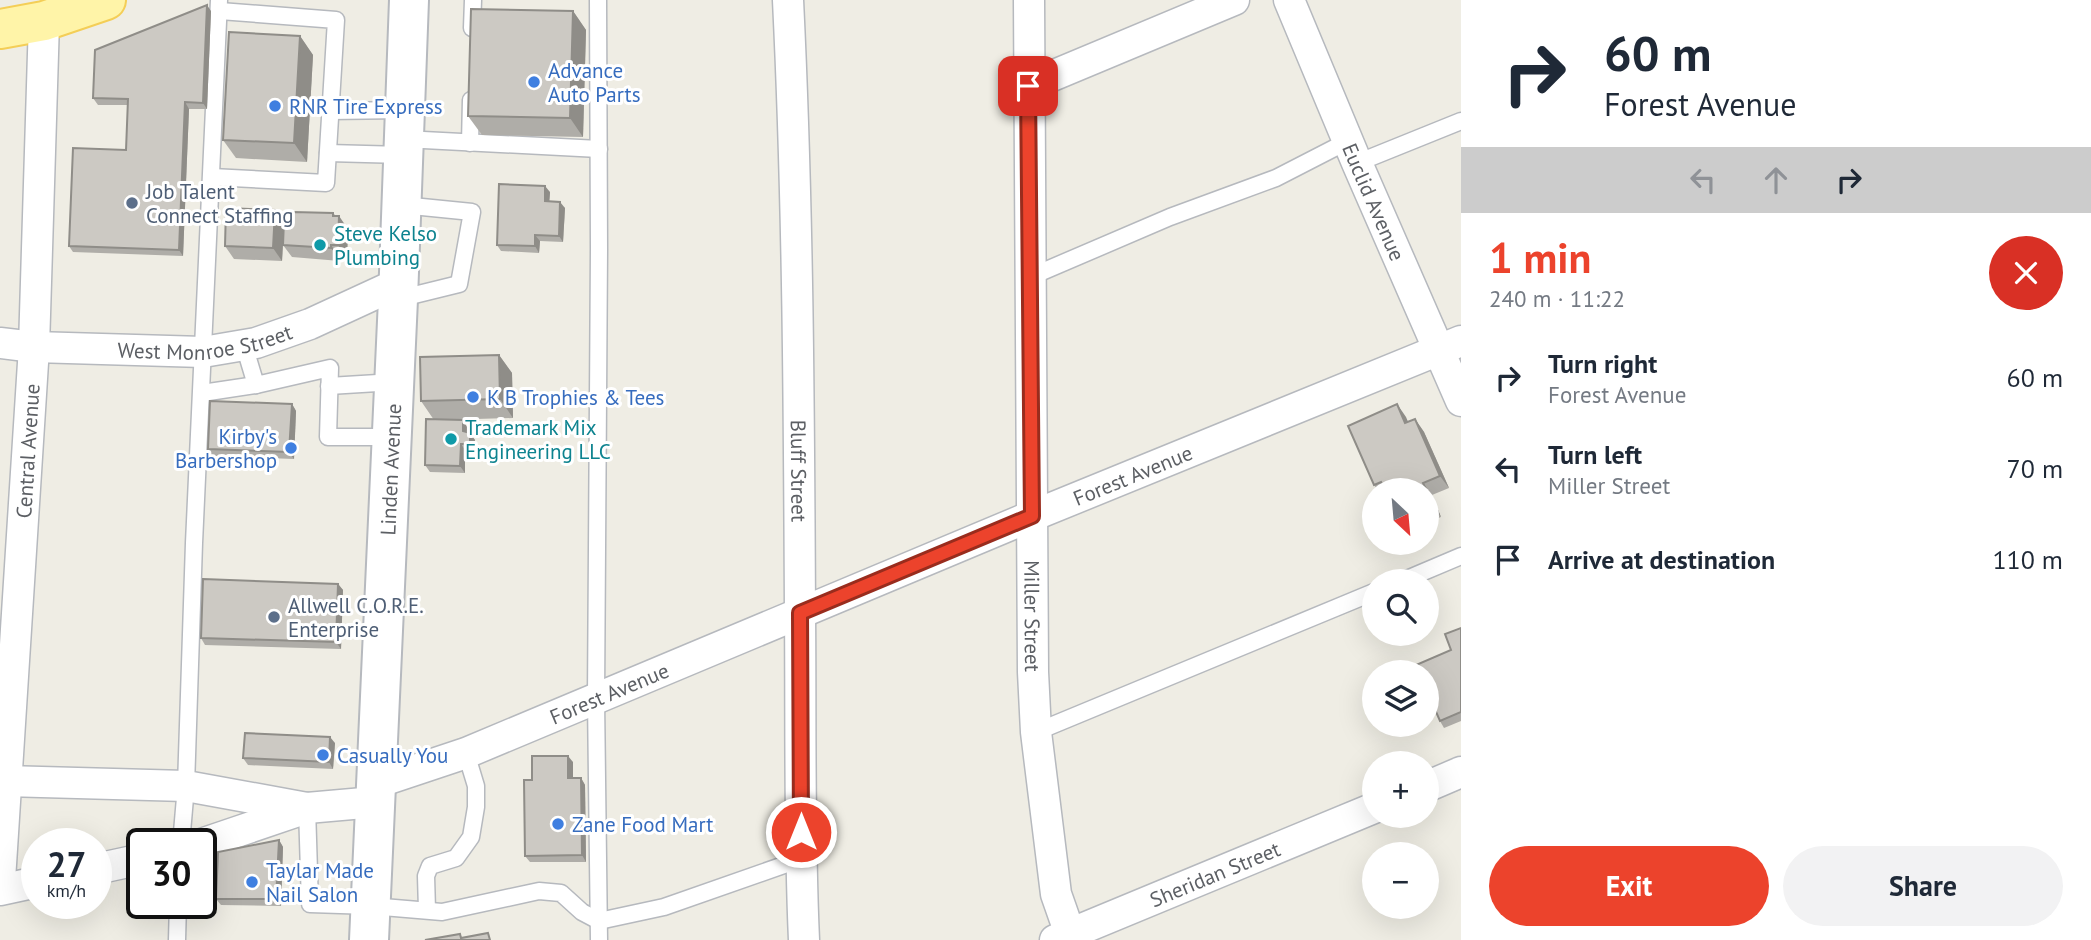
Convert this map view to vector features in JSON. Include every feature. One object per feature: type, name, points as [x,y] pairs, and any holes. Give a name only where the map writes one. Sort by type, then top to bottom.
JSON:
[{"type":"main road","points":[[0,29],[44,21],[106,0]]},
{"type":"street","name":"Linden Avenue","points":[[370,923],[409,0]]},
{"type":"street","name":"Bluff Street","points":[[789,0],[795,144],[804,940]]},
{"type":"street","name":"Miller Street","points":[[1029,0],[1032,672],[1036,732],[1063,937]]},
{"type":"street","points":[[1028,86],[1234,0]]},
{"type":"street","name":"Euclid Avenue","points":[[1289,0],[1353,152],[1450,346],[1461,401]]},
{"type":"street","name":"Central Avenue","points":[[0,880],[34,347],[44,21]]},
{"type":"street","name":"West Monroe Street","points":[[0,343],[34,347],[204,352],[256,343],[398,291]]},
{"type":"street","name":"Forest Avenue","points":[[217,839],[307,808],[376,793],[1032,516],[1450,346]]},
{"type":"street","points":[[1439,781],[1461,772]]},
{"type":"street","name":"Forest Avenue","points":[[5,780],[186,786],[307,808]]},
{"type":"street","name":"Sheridan Street","points":[[1063,937],[1362,813]]},
{"type":"street","points":[[0,890],[21,885]]},
{"type":"lane","points":[[472,39],[473,0]]},
{"type":"lane","points":[[598,0],[596,699],[599,940]]},
{"type":"lane","points":[[182,828],[186,786],[202,393],[204,352],[212,177],[220,5],[336,19],[326,183],[212,177]]},
{"type":"lane","points":[[470,143],[471,91]]},
{"type":"lane","points":[[330,111],[404,135],[470,143],[599,149]]},
{"type":"lane","points":[[1030,277],[1170,218],[1276,178],[1353,152],[1461,121]]},
{"type":"lane","points":[[328,153],[404,135]]},
{"type":"lane","points":[[398,291],[459,284],[472,212],[402,205]]},
{"type":"lane","points":[[244,345],[256,385]]},
{"type":"lane","points":[[202,393],[256,385],[330,368],[328,438],[391,437]]},
{"type":"lane","points":[[329,386],[394,382]]},
{"type":"lane","points":[[1430,569],[1461,556]]},
{"type":"lane","points":[[1036,732],[1362,597]]},
{"type":"lane","points":[[427,910],[426,876],[430,866],[456,858],[471,837],[476,786],[466,753]]},
{"type":"lane","points":[[307,808],[310,904],[370,923],[427,910],[442,912],[539,891],[561,893],[582,912],[599,921],[664,907],[801,859]]},
{"type":"lane","points":[[177,940],[178,919]]},
{"type":"building","points":[[207,5],[203,103],[185,102],[179,250],[69,246],[73,148],[126,150],[128,99],[93,98],[95,50]]},
{"type":"building","name":"Advance Auto Parts","points":[[471,9],[573,11],[570,118],[468,116]]},
{"type":"building","name":"RNR Tire Express","points":[[229,32],[300,36],[294,143],[223,140]]},
{"type":"building","points":[[499,184],[545,186],[545,201],[560,202],[559,236],[535,235],[535,246],[497,245]]},
{"type":"building","points":[[226,208],[275,210],[273,248],[225,246]]},
{"type":"building","points":[[293,212],[333,213],[333,216],[339,216],[338,245],[331,245],[331,248],[283,245],[284,220],[292,220]]},
{"type":"building","points":[[499,355],[500,399],[421,401],[420,357]]},
{"type":"building","points":[[210,401],[292,404],[289,452],[208,449]]},
{"type":"building","points":[[1397,404],[1405,423],[1415,419],[1440,476],[1371,478],[1348,426]]},
{"type":"building","points":[[426,419],[463,420],[463,431],[470,433],[470,444],[461,444],[460,466],[425,465]]},
{"type":"building","name":"Allwell C.O.R.E. Enterprise","points":[[203,579],[338,584],[336,642],[201,638]]},
{"type":"building","points":[[1461,628],[1461,712],[1440,721],[1439,660],[1428,660],[1451,650],[1445,634]]},
{"type":"building","points":[[245,733],[330,737],[329,762],[243,758]]},
{"type":"building","name":"Zane Food Mart","points":[[532,756],[568,756],[568,778],[581,778],[582,855],[525,856],[524,780],[532,780]]},
{"type":"building","name":"Taylar Made Nail Salon","points":[[279,840],[276,899],[217,899],[218,852]]},
{"type":"building","points":[[488,933],[490,940],[425,940],[460,934],[461,938]]},
{"type":"place","name":"Advance Auto Parts","points":[[534,82]]},
{"type":"place","name":"RNR Tire Express","points":[[275,106]]},
{"type":"place","name":"Job Talent Connect Staffing","points":[[132,203]]},
{"type":"place","name":"Steve Kelso Plumbing","points":[[320,245]]},
{"type":"place","name":"K B Trophies & Tees","points":[[473,397]]},
{"type":"place","name":"Trademark Mix Engineering LLC","points":[[451,439]]},
{"type":"place","name":"Kirby's Barbershop","points":[[291,448]]},
{"type":"place","name":"Allwell C.O.R.E. Enterprise","points":[[274,617]]},
{"type":"place","name":"Casually You","points":[[323,755]]},
{"type":"place","name":"Zane Food Mart","points":[[558,824]]},
{"type":"place","name":"Taylar Made Nail Salon","points":[[252,882]]},
{"type":"route","points":[[801,832],[800,613],[1032,516],[1028,86]]}]
